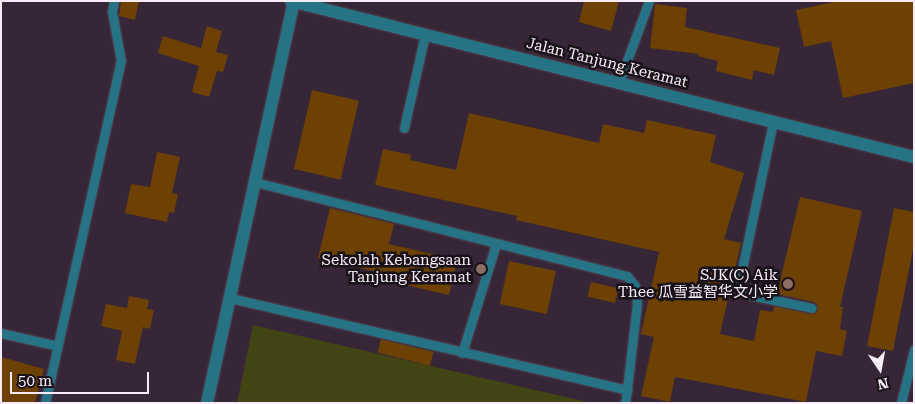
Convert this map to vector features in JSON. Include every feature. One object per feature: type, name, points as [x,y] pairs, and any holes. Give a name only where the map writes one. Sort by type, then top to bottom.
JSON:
[{"type":"street","name":"Jalan Tanjung Keramat","points":[[293,2],[914,157]]},
{"type":"street","points":[[207,403],[293,2]]},
{"type":"lane","points":[[45,403],[120,61],[112,12],[114,1]]},
{"type":"lane","points":[[619,82],[649,1]]},
{"type":"lane","points":[[404,128],[425,34]]},
{"type":"lane","points":[[774,122],[739,284],[750,295],[812,308]]},
{"type":"lane","points":[[255,182],[627,276],[632,281],[637,303],[625,403]]},
{"type":"lane","points":[[462,353],[496,244]]},
{"type":"lane","points":[[230,298],[627,390]]},
{"type":"lane","points":[[1,333],[58,346]]},
{"type":"lane","points":[[901,403],[914,350]]},
{"type":"shaded area","points":[[253,325],[592,403],[237,403]]},
{"type":"building","points":[[121,1],[139,1],[135,20],[119,16]]},
{"type":"building","points":[[584,1],[619,1],[611,31],[579,22]]},
{"type":"building","points":[[838,1],[914,1],[914,83],[843,98],[831,41],[804,47],[796,10]]},
{"type":"building","points":[[655,4],[687,8],[685,27],[780,48],[774,75],[754,70],[752,80],[716,71],[718,61],[698,56],[699,54],[650,48]]},
{"type":"building","points":[[207,26],[222,31],[216,52],[228,55],[223,72],[217,71],[209,97],[192,92],[199,66],[158,53],[163,36],[201,48]]},
{"type":"building","points":[[312,90],[359,101],[341,180],[294,169]]},
{"type":"building","points":[[469,113],[599,143],[603,124],[644,133],[647,120],[716,135],[710,162],[744,173],[724,239],[741,243],[720,334],[754,341],[760,310],[773,312],[774,306],[811,314],[817,312],[818,306],[814,302],[777,294],[800,197],[862,211],[840,307],[843,307],[840,329],[847,331],[842,356],[816,351],[806,402],[675,377],[670,402],[641,396],[654,337],[641,334],[659,252],[516,220],[517,216],[375,185],[383,149],[411,155],[410,160],[456,170]]},
{"type":"building","points":[[157,152],[180,157],[172,193],[178,194],[174,213],[169,212],[167,222],[125,213],[131,184],[150,187]]},
{"type":"building","points":[[330,208],[394,224],[389,244],[457,260],[449,295],[397,283],[398,277],[318,258]]},
{"type":"building","points":[[894,208],[914,212],[914,244],[893,351],[867,346]]},
{"type":"building","points":[[509,261],[556,271],[547,314],[500,304]]},
{"type":"building","points":[[591,282],[618,288],[615,303],[588,297]]},
{"type":"building","points":[[129,296],[149,300],[147,309],[154,310],[150,329],[143,327],[135,364],[116,360],[122,331],[101,326],[106,304],[127,308]]},
{"type":"building","points":[[381,339],[433,352],[430,366],[378,353]]},
{"type":"building","points":[[1,357],[44,369],[35,403],[1,403]]},
{"type":"place","name":"Sekolah Kebangsaan Tanjung Keramat","points":[[481,269]]},
{"type":"place","name":"SJK(C) Aik Thee 瓜雪益智华文小学","points":[[788,284]]}]
